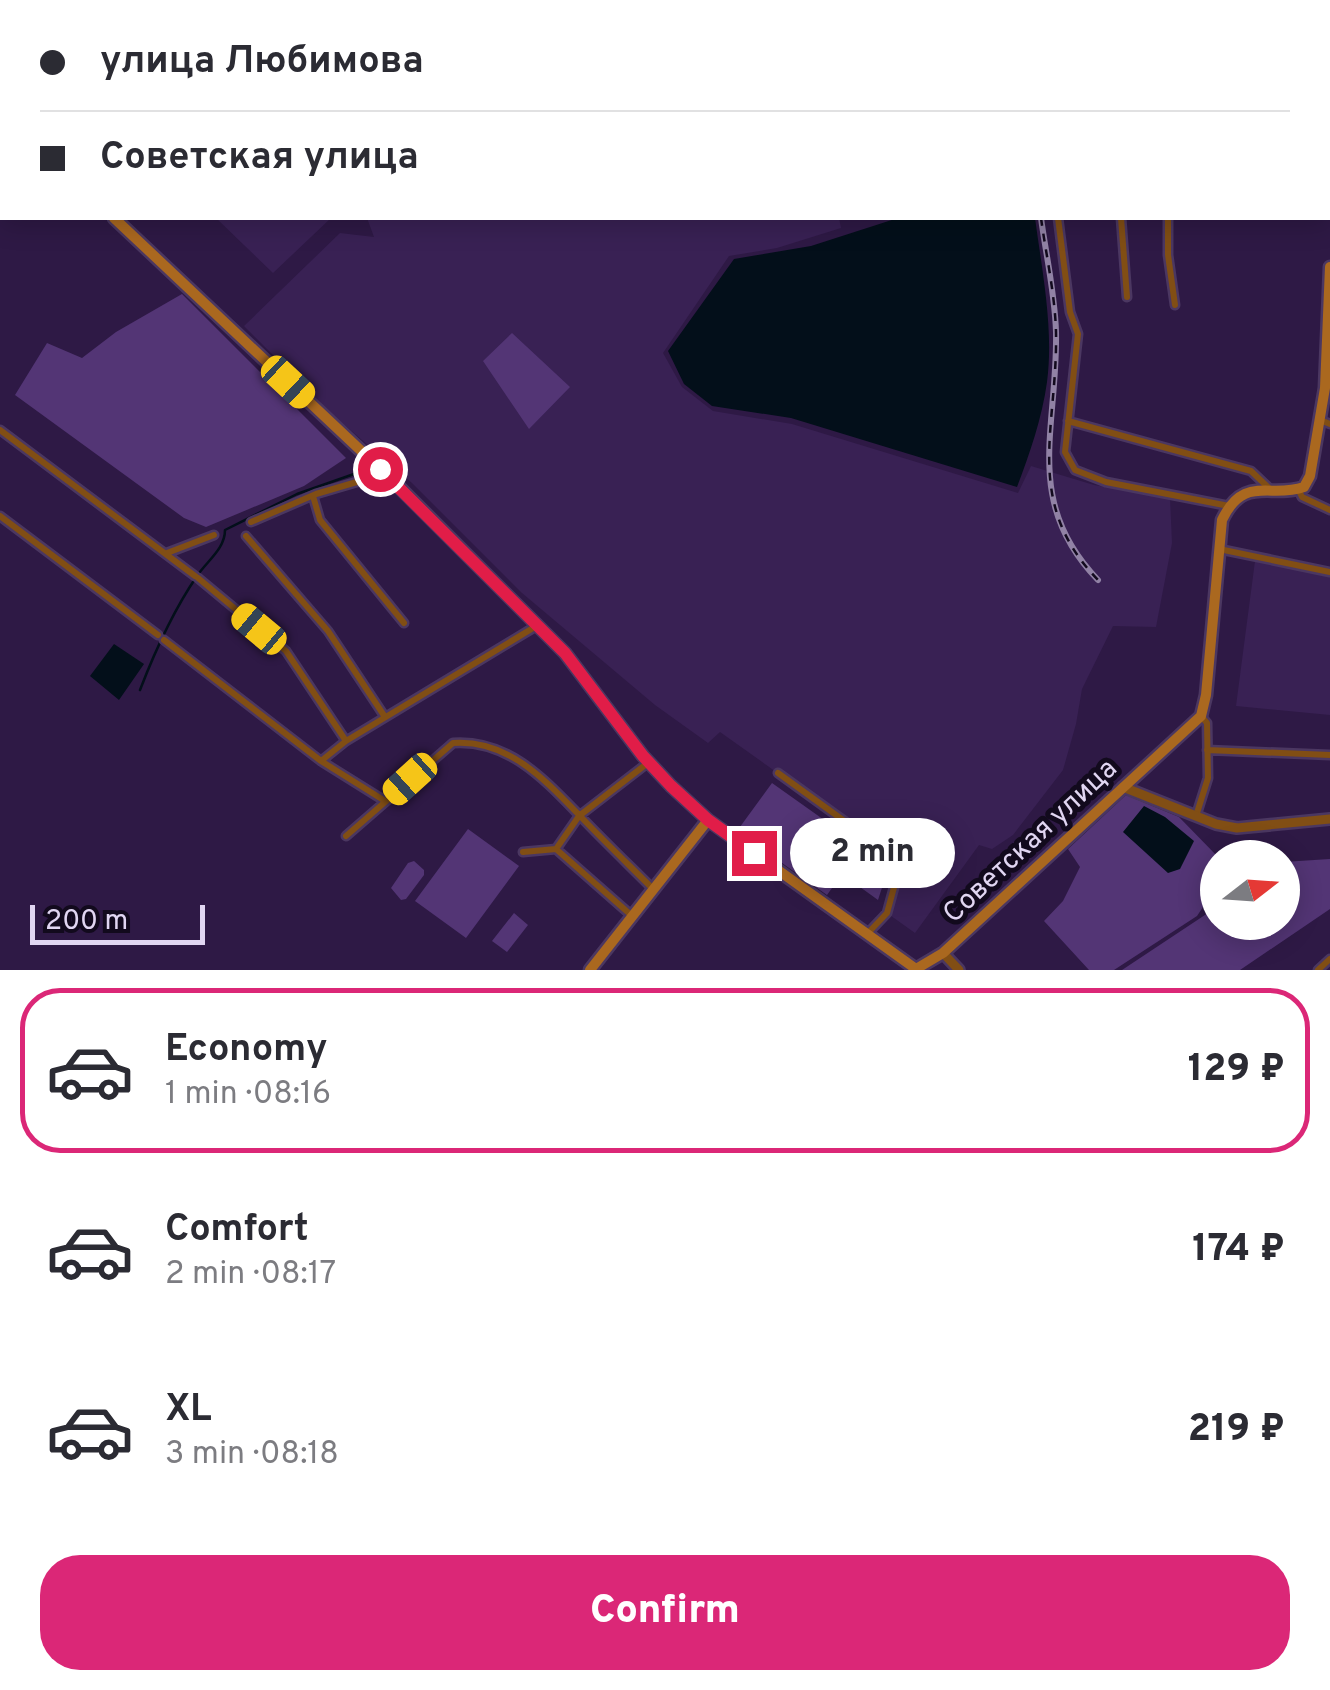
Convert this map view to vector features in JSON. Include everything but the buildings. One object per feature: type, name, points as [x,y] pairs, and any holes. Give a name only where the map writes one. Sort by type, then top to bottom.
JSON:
[{"type":"main road","name":"Советская улица","points":[[116,220],[380,469],[538,625],[565,653],[649,762],[708,820],[916,969],[943,953],[1200,716]]},
{"type":"main road","points":[[1200,716],[1206,695],[1222,520],[1229,506],[1248,492],[1298,489],[1304,487],[1310,476],[1325,422],[1330,267]]},
{"type":"main road","points":[[590,970],[708,820]]},
{"type":"street","points":[[1058,220],[1070,312],[1078,334],[1064,452],[1074,470],[1106,482],[1229,506]]},
{"type":"street","points":[[1121,220],[1127,297]]},
{"type":"street","points":[[1168,220],[1168,255],[1176,305]]},
{"type":"street","points":[[1068,422],[1251,471],[1270,489]]},
{"type":"street","points":[[0,430],[196,577],[286,651],[346,740]]},
{"type":"street","points":[[251,522],[380,469]]},
{"type":"street","points":[[1298,489],[1302,497],[1330,510]]},
{"type":"street","points":[[313,496],[320,520],[404,623]]},
{"type":"street","points":[[0,516],[321,761],[386,801]]},
{"type":"street","points":[[166,554],[214,535]]},
{"type":"street","points":[[246,536],[328,631],[384,717]]},
{"type":"street","points":[[1220,549],[1330,572]]},
{"type":"street","points":[[321,761],[346,740],[538,625]]},
{"type":"street","points":[[1196,816],[1208,778],[1207,723],[1200,716]]},
{"type":"street","points":[[346,836],[453,743],[474,742],[529,767],[556,789],[654,890]]},
{"type":"street","points":[[1207,750],[1330,755]]},
{"type":"street","points":[[556,849],[579,816],[649,762]]},
{"type":"street","points":[[778,773],[901,862],[887,912],[867,934]]},
{"type":"street","points":[[1123,787],[1237,828],[1330,819]]},
{"type":"street","points":[[523,852],[556,849],[632,916]]},
{"type":"street","points":[[943,953],[959,970]]},
{"type":"street","points":[[1318,970],[1330,959]]},
{"type":"shaded area","points":[[218,220],[329,220],[273,273]]},
{"type":"shaded area","points":[[368,220],[839,220],[841,228],[777,248],[729,256],[663,353],[682,387],[713,411],[792,424],[1018,493],[1031,466],[1094,485],[1170,498],[1172,543],[1156,627],[1113,626],[1082,689],[1063,770],[1013,835],[992,849],[979,845],[915,933],[887,913],[901,861],[720,732],[708,743],[655,705],[522,593],[412,483],[334,416],[244,326],[340,233],[374,237]]},
{"type":"shaded area","points":[[182,294],[346,458],[304,486],[206,527],[184,518],[15,395],[47,343],[82,358],[116,332]]},
{"type":"shaded area","points":[[512,333],[570,387],[529,429],[483,361]]},
{"type":"shaded area","points":[[1255,561],[1330,576],[1330,715],[1236,706]]},
{"type":"shaded area","points":[[772,783],[889,866],[878,900],[842,874],[827,895],[737,831]]},
{"type":"shaded area","points":[[1126,795],[1179,817],[1201,840],[1200,912],[1114,970],[1089,970],[1044,921],[1063,901],[1080,867],[1068,849]]},
{"type":"shaded area","points":[[468,829],[519,866],[466,938],[415,901]]},
{"type":"shaded area","points":[[1330,859],[1330,909],[1300,929],[1300,861]]},
{"type":"shaded area","points":[[414,861],[424,875],[406,899],[401,900],[391,888],[408,863]]},
{"type":"shaded area","points":[[514,913],[528,925],[507,952],[492,941]]},
{"type":"shaded area","points":[[1200,918],[1200,940],[1284,940],[1240,970],[1122,970]]},
{"type":"water","points":[[892,220],[1035,220],[1049,362],[1039,422],[1017,487],[791,418],[712,406],[684,384],[668,351],[734,259],[811,246]]},
{"type":"water","points":[[114,644],[144,664],[119,700],[90,676]]},
{"type":"water","points":[[1144,806],[1165,817],[1194,841],[1180,869],[1168,873],[1123,832]]},
{"type":"waterway","points":[[140,690],[172,617],[219,549],[225,530],[297,494],[374,467]]},
{"type":"railway","points":[[1041,220],[1056,332],[1049,462],[1052,492],[1074,551],[1098,580]]},
{"type":"route","points":[[380,469],[565,653],[643,756],[671,786],[708,820],[754,853]]}]
